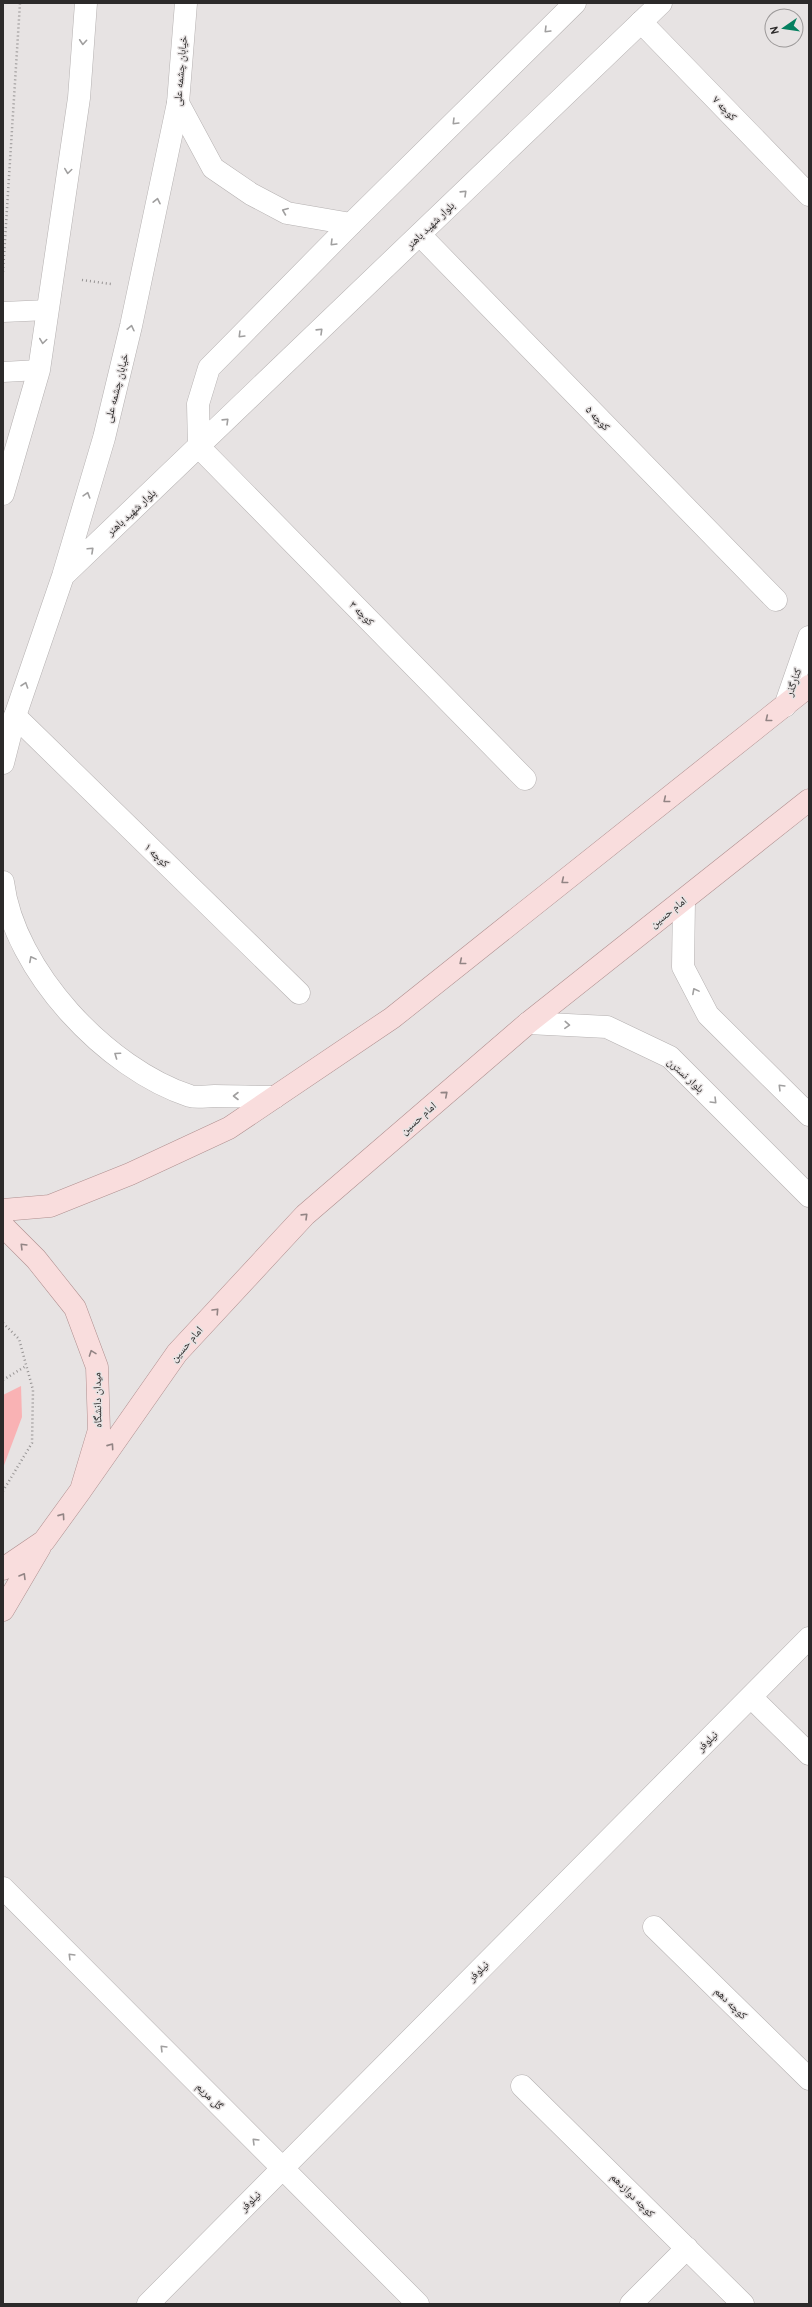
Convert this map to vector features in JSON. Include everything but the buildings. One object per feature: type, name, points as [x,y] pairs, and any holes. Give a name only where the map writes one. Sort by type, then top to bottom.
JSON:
[{"type":"main road","points":[[3,1210],[50,1206],[130,1174],[229,1128],[392,1018],[809,686]]},
{"type":"main road","name":"امام حسین","points":[[81,1490],[177,1353],[305,1215],[528,1023],[809,800]]},
{"type":"main road","name":"میدان دانشگاه","points":[[3,1226],[36,1259],[75,1308],[97,1367],[99,1430],[81,1490],[44,1541],[3,1570]]},
{"type":"main road","points":[[3,1610],[44,1541]]},
{"type":"street","points":[[3,494],[39,370],[79,98],[86,3]]},
{"type":"street","name":"خیابان چشمه علی","points":[[3,763],[14,716],[63,576],[104,438],[139,289],[178,103],[186,3]]},
{"type":"street","points":[[199,447],[198,404],[209,368],[351,224],[575,3]]},
{"type":"street","name":"بلوار شهید باهنر","points":[[63,576],[661,3]]},
{"type":"street","name":"کوچه ۷","points":[[641,22],[809,195]]},
{"type":"street","points":[[178,103],[213,168],[251,194],[288,213],[351,224]]},
{"type":"street","name":"کوچه ۵","points":[[420,235],[776,600]]},
{"type":"street","name":"کوچه ۳","points":[[199,447],[526,779]]},
{"type":"street","name":"کنارگذر","points":[[785,706],[809,637]]},
{"type":"street","name":"کوچه ۱","points":[[14,716],[299,993]]},
{"type":"street","points":[[3,882],[13,924],[42,978],[69,1013],[104,1046],[143,1074],[192,1096],[275,1097]]},
{"type":"street","points":[[684,900],[683,967],[708,1015],[809,1115]]},
{"type":"street","name":"بلوار نسترن","points":[[528,1023],[607,1027],[670,1057],[809,1196]]},
{"type":"street","name":"نیلوفر","points":[[148,2304],[809,1638]]},
{"type":"street","points":[[751,1697],[809,1754]]},
{"type":"street","name":"گل مریم","points":[[3,1888],[418,2304]]},
{"type":"street","name":"کوچه دهم","points":[[654,1927],[809,2079]]},
{"type":"street","name":"کوچه دوازدهم","points":[[522,2086],[744,2304]]},
{"type":"street","points":[[631,2304],[687,2248]]},
{"type":"lane","points":[[3,312],[48,310]]},
{"type":"lane","points":[[3,372],[39,370]]},
{"type":"path","points":[[3,272],[20,3]]},
{"type":"path","points":[[53,276],[139,289]]},
{"type":"path","points":[[3,1325],[19,1339],[33,1390],[32,1443],[3,1491]]},
{"type":"path","points":[[3,1380],[26,1366]]},
{"type":"shaded area","points":[[21,1386],[22,1417],[3,1468],[3,1395]]}]
